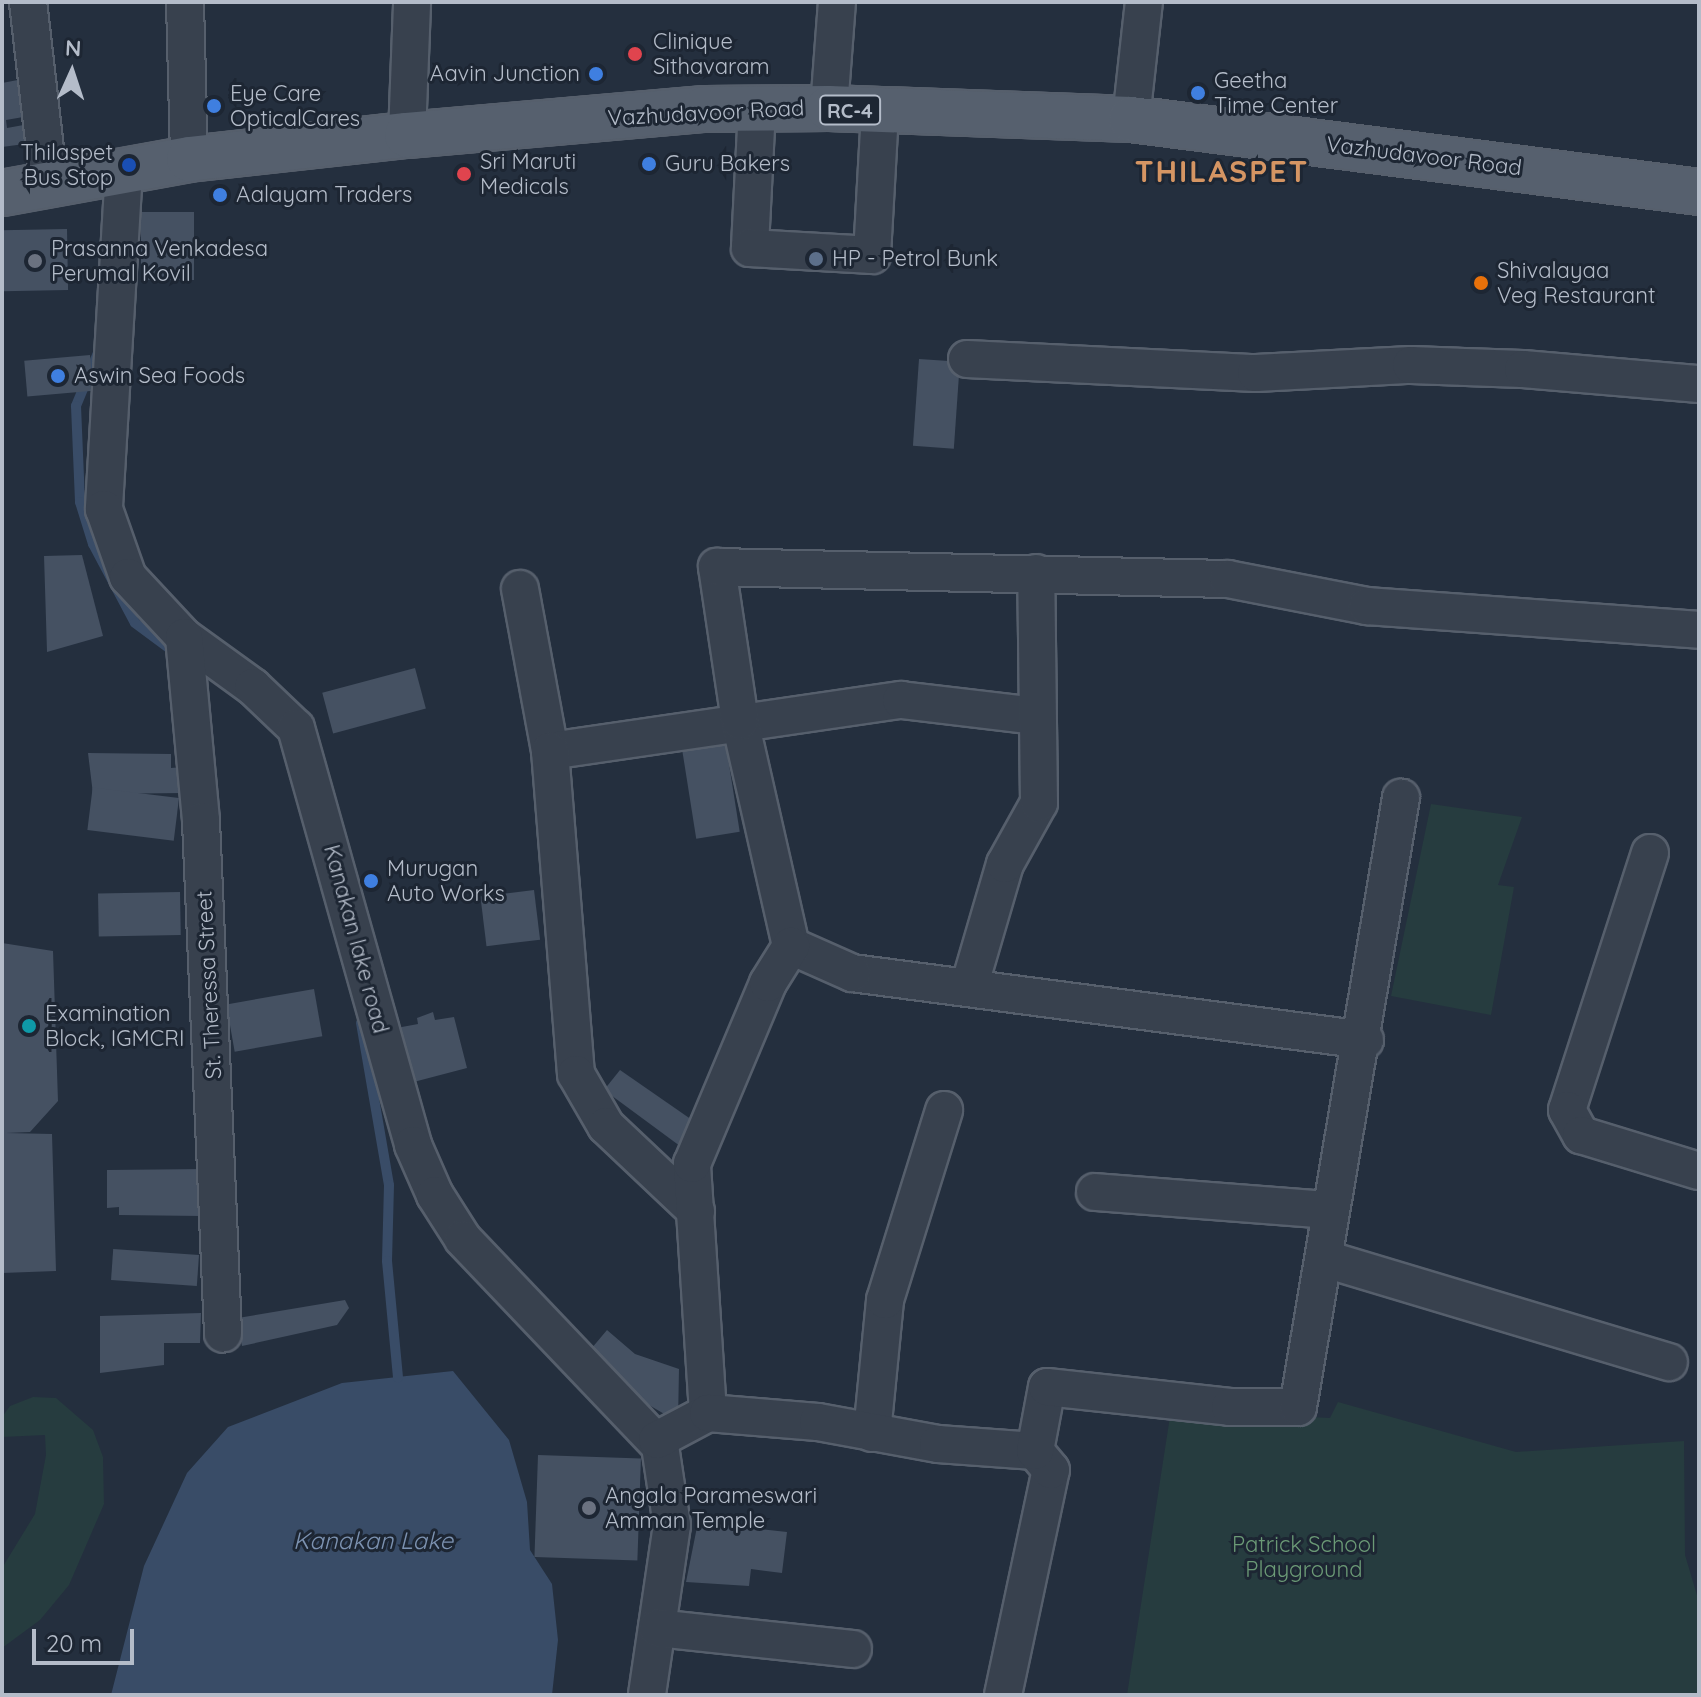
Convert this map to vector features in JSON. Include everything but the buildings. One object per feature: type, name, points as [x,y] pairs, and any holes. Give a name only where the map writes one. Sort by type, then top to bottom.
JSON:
[{"type":"main road","name":"Vazhudavoor Road","points":[[2,193],[189,159],[407,135],[757,108],[1131,119],[1699,192]]},
{"type":"street","points":[[28,2],[49,183]]},
{"type":"street","points":[[185,2],[189,159]]},
{"type":"street","points":[[407,135],[412,2]]},
{"type":"street","points":[[829,108],[837,2]]},
{"type":"street","points":[[1131,119],[1144,2]]},
{"type":"street","points":[[757,108],[750,248],[872,255],[880,112]]},
{"type":"street","name":"Kanakan lake road","points":[[124,170],[104,509],[128,577],[184,637],[253,687],[296,728],[413,1145],[435,1195],[463,1239],[657,1440]]},
{"type":"street","points":[[967,359],[1256,373],[1411,365],[1523,369],[1699,384]]},
{"type":"street","points":[[708,1413],[692,1164],[768,983],[791,946],[740,721],[717,567],[1228,579],[1367,606],[1699,630]]},
{"type":"street","points":[[969,987],[1005,864],[1039,803],[1035,716],[1036,573]]},
{"type":"street","points":[[520,589],[550,751],[576,1074],[606,1126],[696,1211]]},
{"type":"street","name":"St. Theressa Street","points":[[184,637],[201,821],[223,1334]]},
{"type":"street","points":[[550,751],[901,700],[1035,716]]},
{"type":"street","points":[[1035,1451],[1047,1387],[1230,1407],[1298,1407],[1325,1259],[1328,1210],[1365,1040],[1401,798]]},
{"type":"street","points":[[1650,853],[1567,1110],[1581,1135],[1699,1171]]},
{"type":"street","points":[[791,946],[852,973],[1365,1040]]},
{"type":"street","points":[[872,1433],[885,1300],[944,1110]]},
{"type":"street","points":[[1095,1192],[1328,1210]]},
{"type":"street","points":[[1325,1259],[1669,1362]]},
{"type":"street","points":[[647,1695],[672,1525],[657,1440],[708,1413],[1035,1451],[1051,1470],[1003,1695]]},
{"type":"street","points":[[657,1628],[853,1649]]},
{"type":"green space","points":[[1431,804],[1522,817],[1498,885],[1514,887],[1491,1015],[1391,996]]},
{"type":"green space","points":[[33,1397],[56,1398],[93,1430],[103,1457],[104,1504],[69,1585],[40,1620],[2,1648],[2,1568],[35,1514],[46,1455],[45,1435],[2,1437],[2,1417],[10,1406]]},
{"type":"green space","name":"Patrick School Playground","points":[[1338,1402],[1516,1452],[1684,1441],[1685,1555],[1699,1602],[1699,1695],[1127,1695],[1171,1410],[1330,1418]]},
{"type":"water","name":"Kanakan Lake","points":[[453,1371],[509,1440],[527,1502],[530,1550],[552,1584],[558,1640],[552,1695],[111,1695],[144,1566],[187,1473],[228,1427],[342,1383]]},
{"type":"waterway","points":[[100,348],[76,406],[80,502],[93,544],[135,623],[177,654]]},
{"type":"waterway","points":[[361,1023],[389,1185],[387,1261],[398,1377]]},
{"type":"place","name":"Clinique Sithavaram","points":[[635,54]]},
{"type":"place","name":"Aavin Junction","points":[[596,74]]},
{"type":"place","name":"Geetha Time Center","points":[[1198,93]]},
{"type":"place","name":"Eye Care OpticalCares","points":[[214,106]]},
{"type":"place","name":"Guru Bakers","points":[[649,164]]},
{"type":"place","name":"Thilaspet Bus Stop","points":[[129,165]]},
{"type":"place","name":"Sri Maruti Medicals","points":[[464,174]]},
{"type":"place","name":"Aalayam Traders","points":[[220,195]]},
{"type":"place","name":"HP - Petrol Bunk","points":[[816,259]]},
{"type":"place","name":"Prasanna Venkadesa Perumal Kovil","points":[[35,261]]},
{"type":"place","name":"Shivalayaa Veg Restaurant","points":[[1481,283]]},
{"type":"place","name":"Aswin Sea Foods","points":[[58,376]]},
{"type":"place","name":"Murugan Auto Works","points":[[371,881]]},
{"type":"place","name":"Examination Block, IGMCRI","points":[[29,1026]]},
{"type":"place","name":"Angala Parameswari Amman Temple","points":[[589,1508]]},
{"type":"district","name":"THILASPET","points":[[1222,171]]}]
